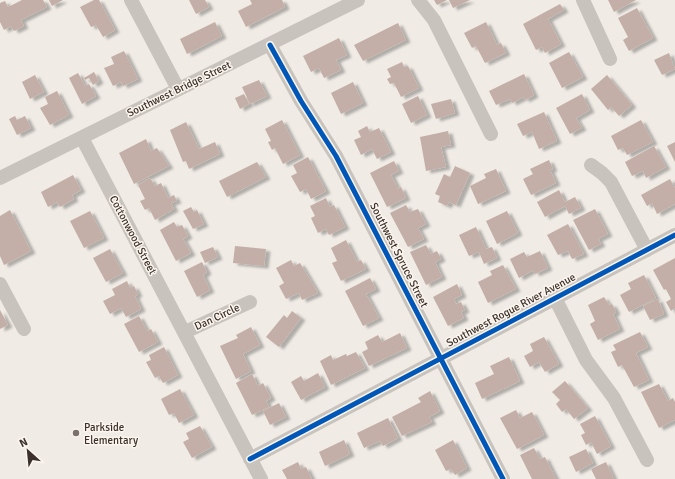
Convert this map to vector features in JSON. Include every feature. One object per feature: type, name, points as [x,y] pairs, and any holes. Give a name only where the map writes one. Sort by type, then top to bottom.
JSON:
[{"type":"street","points":[[132,0],[178,89]]},
{"type":"street","name":"Southwest Bridge Street","points":[[0,178],[358,0]]},
{"type":"street","points":[[418,0],[434,20],[491,134]]},
{"type":"street","points":[[583,0],[610,59]]},
{"type":"street","name":"Southwest Spruce Street","points":[[270,44],[301,101],[336,156],[503,479]]},
{"type":"street","name":"Cottonwood Street","points":[[82,138],[261,479]]},
{"type":"street","points":[[591,165],[602,173],[610,182],[647,250]]},
{"type":"street","name":"Southwest Rogue River Avenue","points":[[250,459],[675,235]]},
{"type":"street","points":[[0,284],[24,329]]},
{"type":"street","points":[[555,298],[586,360],[614,398],[647,460]]},
{"type":"street","name":"Dan Circle","points":[[185,332],[250,302]]},
{"type":"building","points":[[22,0],[43,0],[47,7],[21,20],[24,26],[14,31],[11,26],[4,30],[0,22],[0,3],[5,1],[8,7]]},
{"type":"building","points":[[49,0],[63,0],[52,6]]},
{"type":"building","points":[[94,0],[99,0],[115,30],[103,37],[96,25],[91,27],[80,7]]},
{"type":"building","points":[[189,0],[205,0],[209,7],[196,14]]},
{"type":"building","points":[[250,0],[282,0],[285,7],[246,27],[238,11],[252,4]]},
{"type":"building","points":[[434,0],[447,0],[437,5]]},
{"type":"building","points":[[449,0],[470,0],[453,8]]},
{"type":"building","points":[[608,0],[636,0],[614,12]]},
{"type":"building","points":[[560,4],[564,10],[548,19],[561,44],[545,53],[542,47],[536,50],[523,24]]},
{"type":"building","points":[[637,8],[653,38],[629,51],[623,40],[628,37],[618,18]]},
{"type":"building","points":[[215,22],[222,36],[187,54],[180,39]]},
{"type":"building","points":[[486,22],[497,45],[501,43],[506,53],[485,63],[476,46],[472,48],[464,33]]},
{"type":"building","points":[[398,23],[406,40],[363,61],[354,45]]},
{"type":"building","points":[[339,38],[347,55],[336,60],[341,70],[324,78],[319,68],[311,72],[303,56]]},
{"type":"building","points":[[124,51],[138,79],[123,86],[121,82],[113,86],[104,68],[114,64],[111,57]]},
{"type":"building","points":[[569,52],[583,77],[562,88],[549,63]]},
{"type":"building","points":[[669,53],[675,69],[662,75],[654,60]]},
{"type":"building","points":[[402,62],[404,67],[408,66],[419,88],[401,97],[394,83],[390,84],[387,79],[391,77],[387,69]]},
{"type":"building","points":[[94,72],[99,81],[93,85],[89,78],[85,80],[84,78]]},
{"type":"building","points":[[78,73],[85,86],[89,84],[96,96],[82,104],[69,78]]},
{"type":"building","points":[[524,74],[534,95],[525,100],[524,97],[512,103],[510,99],[496,105],[489,91]]},
{"type":"building","points":[[35,75],[44,92],[30,99],[22,82]]},
{"type":"building","points":[[607,75],[632,105],[619,116],[611,107],[608,110],[591,89]]},
{"type":"building","points":[[259,80],[267,96],[250,104],[242,87]]},
{"type":"building","points":[[353,82],[363,103],[341,114],[331,93]]},
{"type":"building","points":[[57,91],[69,115],[50,125],[40,108],[48,104],[45,97]]},
{"type":"building","points":[[244,94],[249,104],[240,109],[235,98]]},
{"type":"building","points":[[582,94],[590,110],[576,118],[582,128],[570,134],[556,108]]},
{"type":"building","points":[[418,96],[427,115],[411,123],[402,104]]},
{"type":"building","points":[[451,99],[455,113],[436,119],[431,104]]},
{"type":"building","points":[[544,112],[557,141],[539,149],[532,132],[523,136],[517,124]]},
{"type":"building","points":[[15,116],[17,120],[25,116],[31,128],[17,135],[9,119]]},
{"type":"building","points":[[282,120],[300,155],[283,164],[275,148],[272,150],[268,142],[271,141],[265,129]]},
{"type":"building","points":[[641,120],[653,142],[627,155],[623,148],[618,150],[611,136]]},
{"type":"building","points":[[186,122],[199,149],[215,142],[220,154],[189,169],[186,161],[183,162],[170,130]]},
{"type":"building","points":[[367,126],[370,132],[379,128],[391,152],[377,159],[372,149],[361,155],[354,140],[361,137],[358,131]]},
{"type":"building","points":[[448,131],[451,145],[441,147],[446,167],[426,171],[420,137]]},
{"type":"building","points":[[146,139],[151,151],[157,148],[169,166],[134,184],[119,153]]},
{"type":"building","points":[[675,142],[675,162],[667,146]]},
{"type":"building","points":[[654,146],[666,167],[646,178],[643,171],[632,176],[625,162]]},
{"type":"building","points":[[308,157],[326,191],[311,199],[306,189],[300,192],[291,176],[297,173],[293,165]]},
{"type":"building","points":[[549,160],[553,169],[550,170],[556,183],[531,195],[523,179],[533,174],[530,169]]},
{"type":"building","points":[[394,161],[399,171],[391,175],[398,189],[401,187],[406,198],[387,207],[370,173]]},
{"type":"building","points":[[257,162],[266,177],[227,197],[219,181]]},
{"type":"building","points":[[455,166],[470,173],[456,205],[449,202],[447,206],[438,202],[440,196],[435,194],[444,174],[450,177]]},
{"type":"building","points":[[496,169],[506,191],[478,204],[470,186],[486,178],[484,174]]},
{"type":"building","points":[[73,175],[81,190],[72,195],[74,199],[60,207],[57,202],[48,207],[41,192]]},
{"type":"building","points":[[150,178],[155,186],[161,183],[168,198],[174,195],[177,201],[171,203],[174,209],[155,220],[149,208],[145,210],[140,201],[145,199],[138,185]]},
{"type":"building","points":[[670,179],[675,188],[675,204],[657,214],[652,203],[647,206],[641,195]]},
{"type":"building","points":[[559,190],[565,202],[575,197],[581,208],[569,214],[565,206],[545,217],[537,202]]},
{"type":"building","points":[[326,198],[330,207],[334,205],[345,227],[329,235],[326,229],[318,233],[311,218],[315,216],[310,206]]},
{"type":"building","points":[[406,205],[410,212],[418,209],[426,224],[418,228],[424,239],[408,247],[390,213]]},
{"type":"building","points":[[191,207],[194,212],[197,210],[204,224],[193,229],[183,211]]},
{"type":"building","points":[[595,209],[608,234],[598,239],[601,244],[589,250],[573,220]]},
{"type":"building","points":[[10,210],[31,251],[4,265],[0,256],[0,216]]},
{"type":"building","points":[[90,211],[104,238],[84,248],[70,221]]},
{"type":"building","points":[[507,211],[518,233],[497,244],[486,221]]},
{"type":"building","points":[[174,222],[177,227],[182,225],[188,236],[183,239],[191,253],[176,261],[160,230]]},
{"type":"building","points":[[568,224],[584,254],[572,259],[568,251],[558,255],[547,235]]},
{"type":"building","points":[[476,227],[486,249],[492,247],[497,258],[484,264],[479,252],[469,256],[459,235]]},
{"type":"building","points":[[346,240],[357,262],[361,260],[366,269],[341,281],[332,263],[337,261],[331,248]]},
{"type":"building","points":[[426,245],[431,254],[437,251],[441,259],[435,262],[442,277],[426,285],[410,252]]},
{"type":"building","points":[[235,246],[266,249],[264,266],[233,263]]},
{"type":"building","points":[[213,247],[218,257],[205,263],[200,252]]},
{"type":"building","points":[[110,249],[123,273],[106,282],[93,258]]},
{"type":"building","points":[[540,251],[548,268],[535,274],[533,270],[519,278],[510,259],[524,252],[527,257]]},
{"type":"building","points":[[675,258],[675,308],[671,311],[666,302],[671,299],[666,289],[664,290],[653,270]]},
{"type":"building","points":[[291,260],[294,266],[300,263],[318,293],[302,300],[299,293],[286,299],[279,286],[284,283],[276,268]]},
{"type":"building","points":[[202,262],[207,272],[203,275],[210,290],[197,297],[184,271]]},
{"type":"building","points":[[503,265],[516,289],[488,303],[478,282],[492,275],[490,271]]},
{"type":"building","points":[[644,275],[656,298],[629,312],[620,295],[631,289],[628,283]]},
{"type":"building","points":[[370,278],[376,289],[366,294],[379,318],[363,326],[345,291]]},
{"type":"building","points":[[127,281],[130,288],[134,286],[138,294],[135,296],[141,309],[126,317],[121,308],[110,314],[103,301],[115,295],[112,289]]},
{"type":"building","points":[[457,284],[462,295],[454,299],[456,304],[461,302],[465,310],[461,312],[464,318],[448,326],[433,297]]},
{"type":"building","points":[[604,297],[609,305],[612,304],[616,312],[613,314],[620,329],[598,340],[590,324],[595,321],[588,305]]},
{"type":"building","points":[[658,299],[664,314],[650,320],[643,306]]},
{"type":"building","points":[[0,310],[8,325],[0,329]]},
{"type":"building","points":[[292,311],[301,318],[279,347],[266,337],[284,315],[287,318]]},
{"type":"building","points":[[139,316],[147,331],[151,329],[158,342],[139,352],[124,324]]},
{"type":"building","points":[[251,327],[260,345],[243,354],[251,371],[236,379],[220,346],[238,338],[236,335]]},
{"type":"building","points":[[640,332],[648,347],[636,353],[649,380],[634,387],[622,365],[618,367],[611,352],[616,350],[613,345]]},
{"type":"building","points":[[400,333],[407,348],[369,366],[362,352],[368,349],[365,342],[378,335],[382,342]]},
{"type":"building","points":[[544,337],[559,364],[545,372],[539,362],[530,367],[524,356],[533,351],[530,344]]},
{"type":"building","points":[[164,347],[178,375],[163,383],[159,376],[155,378],[146,362],[151,360],[149,355]]},
{"type":"building","points":[[356,352],[365,368],[331,385],[320,361],[331,355],[333,360],[346,354],[347,356]]},
{"type":"building","points":[[509,357],[520,381],[482,399],[475,383],[494,374],[490,366]]},
{"type":"building","points":[[318,373],[325,387],[301,400],[291,382],[301,376],[304,381]]},
{"type":"building","points":[[252,374],[258,386],[263,383],[271,398],[266,401],[269,407],[252,415],[236,383]]},
{"type":"building","points":[[565,381],[588,408],[574,419],[566,409],[562,412],[556,404],[560,400],[552,392]]},
{"type":"building","points":[[659,384],[668,401],[673,398],[675,402],[675,420],[659,428],[641,392]]},
{"type":"building","points":[[180,389],[194,415],[179,423],[174,413],[169,415],[161,399]]},
{"type":"building","points":[[430,391],[440,411],[429,417],[432,422],[402,436],[392,417],[421,402],[418,398]]},
{"type":"building","points":[[279,403],[286,417],[270,425],[263,411]]},
{"type":"building","points":[[516,410],[520,418],[532,412],[544,435],[517,449],[500,418]]},
{"type":"building","points":[[595,416],[611,446],[597,454],[591,442],[586,445],[581,435],[585,433],[580,424]]},
{"type":"building","points":[[388,418],[398,438],[383,446],[380,441],[364,448],[357,433]]},
{"type":"building","points":[[200,426],[212,447],[192,458],[183,442],[189,439],[186,433]]},
{"type":"building","points":[[344,440],[350,454],[325,466],[319,452]]},
{"type":"building","points":[[453,440],[467,468],[455,475],[451,469],[446,471],[435,450]]},
{"type":"building","points":[[534,448],[540,459],[545,457],[556,479],[532,479],[520,455]]},
{"type":"building","points":[[586,449],[593,463],[576,472],[569,457]]},
{"type":"building","points":[[298,462],[301,469],[306,467],[312,479],[287,479],[282,470]]},
{"type":"building","points":[[606,462],[614,479],[596,479],[591,469]]},
{"type":"cycle path","points":[[270,45],[301,101],[336,156],[503,479]]},
{"type":"cycle path","points":[[250,459],[675,235]]},
{"type":"place","name":"Parkside Elementary","points":[[76,433]]}]
